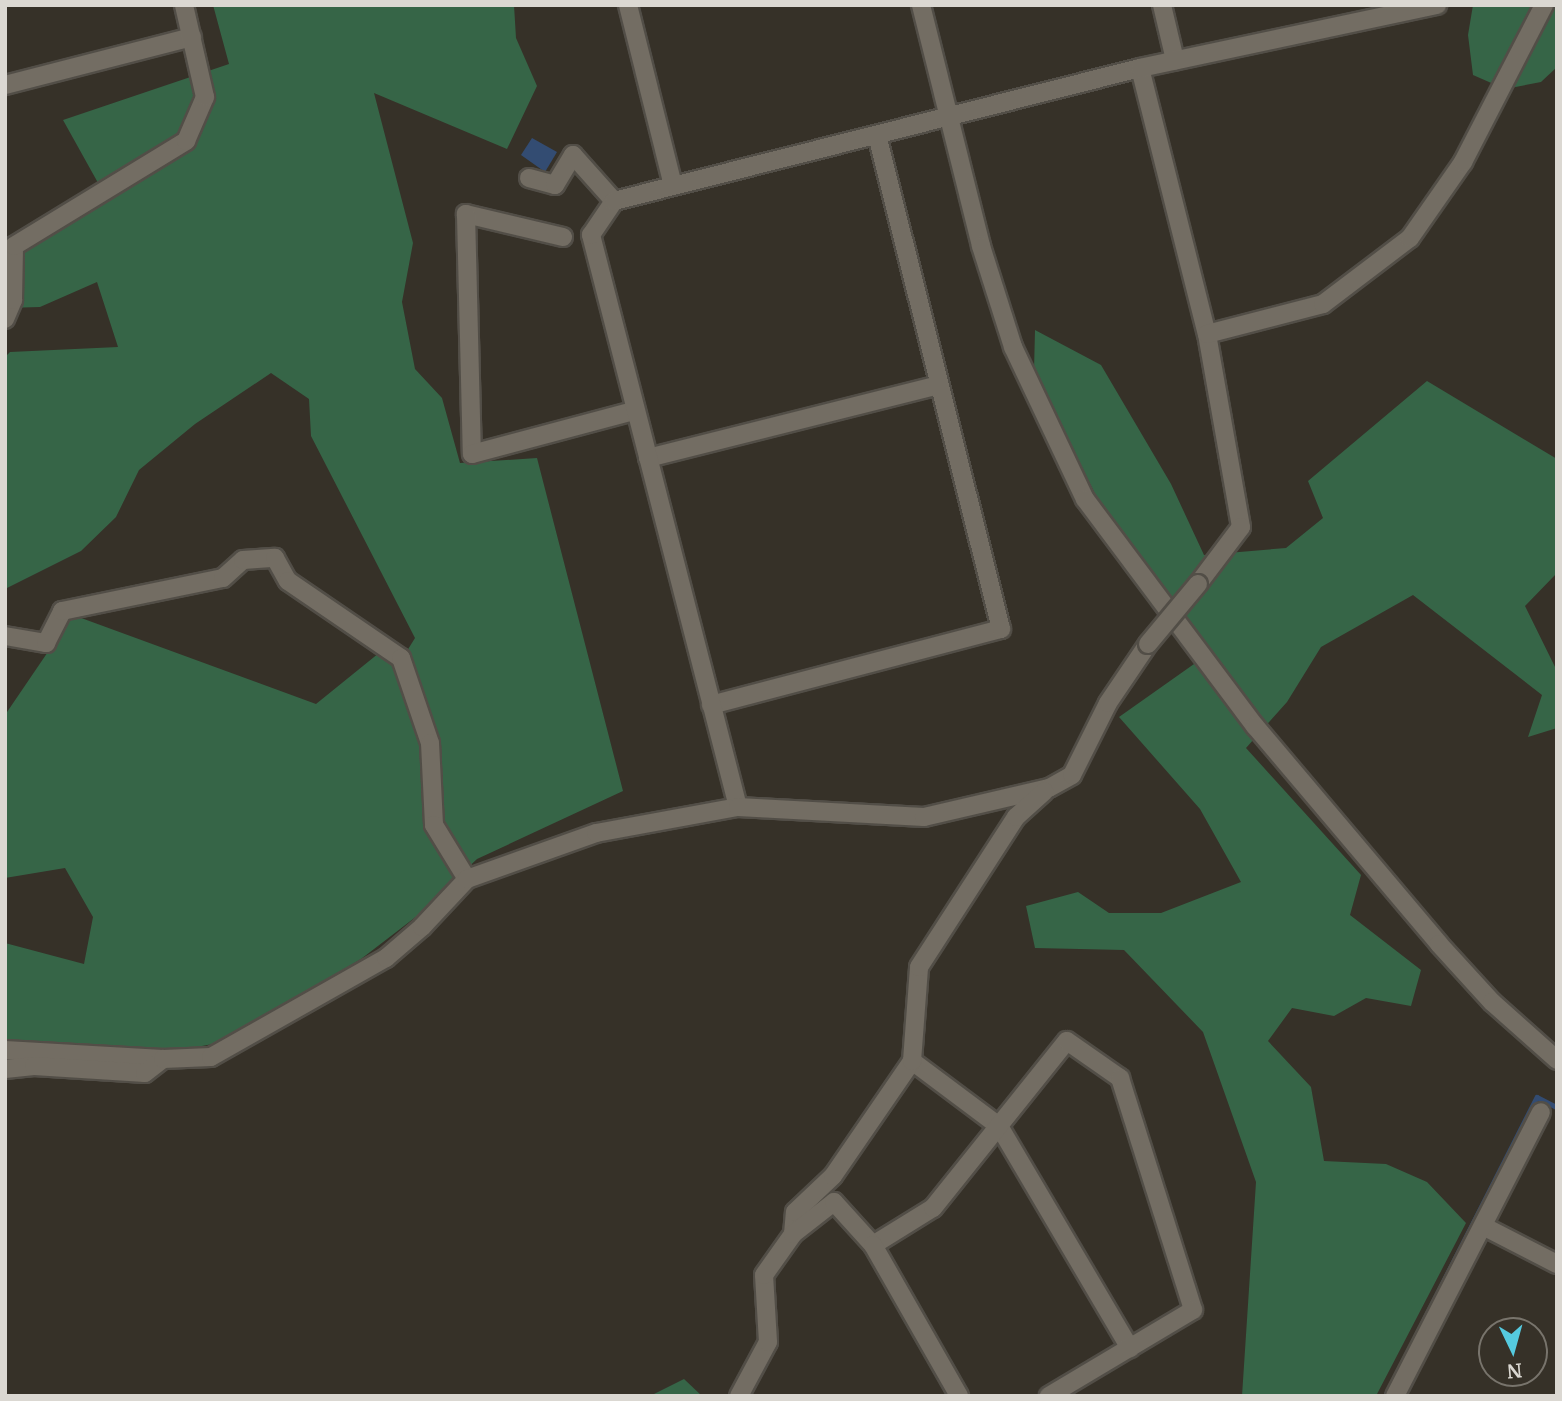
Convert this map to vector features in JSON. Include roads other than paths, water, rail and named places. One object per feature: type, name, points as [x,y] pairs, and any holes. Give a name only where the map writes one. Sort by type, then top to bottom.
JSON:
[{"type":"street","points":[[5,319],[13,300],[14,246],[186,142],[205,97],[184,5]]},
{"type":"street","points":[[628,5],[673,185]]},
{"type":"street","points":[[921,5],[949,118],[1013,347],[1085,499],[1264,737],[1439,944],[1492,1002],[1557,1060]]},
{"type":"street","points":[[1162,5],[1175,60]]},
{"type":"street","points":[[738,807],[634,411],[591,235],[614,201],[1140,68],[1437,5]]},
{"type":"street","points":[[1207,334],[1323,304],[1410,238],[1463,162],[1537,7]]},
{"type":"street","points":[[5,85],[192,37]]},
{"type":"street","points":[[793,1234],[795,1212],[833,1177],[912,1061],[919,967],[1016,817],[1049,788],[1072,775],[1108,703],[1149,644],[1241,527],[1207,334],[1140,68]]},
{"type":"street","points":[[711,705],[1001,629],[877,135]]},
{"type":"street","points":[[529,178],[555,185],[573,155],[614,201]]},
{"type":"street","points":[[564,237],[466,215],[472,454],[634,411]]},
{"type":"street","points":[[648,458],[939,385]]},
{"type":"street","points":[[5,636],[46,643],[62,611],[223,578],[243,560],[275,558],[288,581],[401,658],[430,743],[435,825],[467,879]]},
{"type":"street","points":[[5,1050],[163,1059],[211,1058],[386,958],[467,879],[596,833],[738,807],[924,817],[1049,788]]},
{"type":"street","points":[[873,1245],[933,1209],[1067,1041],[1120,1078],[1193,1310],[1049,1396]]},
{"type":"street","points":[[5,1069],[33,1066],[145,1073],[163,1059]]},
{"type":"street","points":[[912,1061],[999,1126],[1130,1348]]},
{"type":"street","points":[[1395,1396],[1541,1112]]},
{"type":"street","points":[[739,1396],[768,1342],[764,1275],[793,1234],[834,1202],[873,1245],[959,1396]]},
{"type":"street","points":[[1483,1226],[1557,1264]]},
{"type":"water","points":[[532,138],[557,152],[545,172],[521,155]]},
{"type":"waterway","points":[[1385,1396],[1537,1097],[1557,1107]]}]
